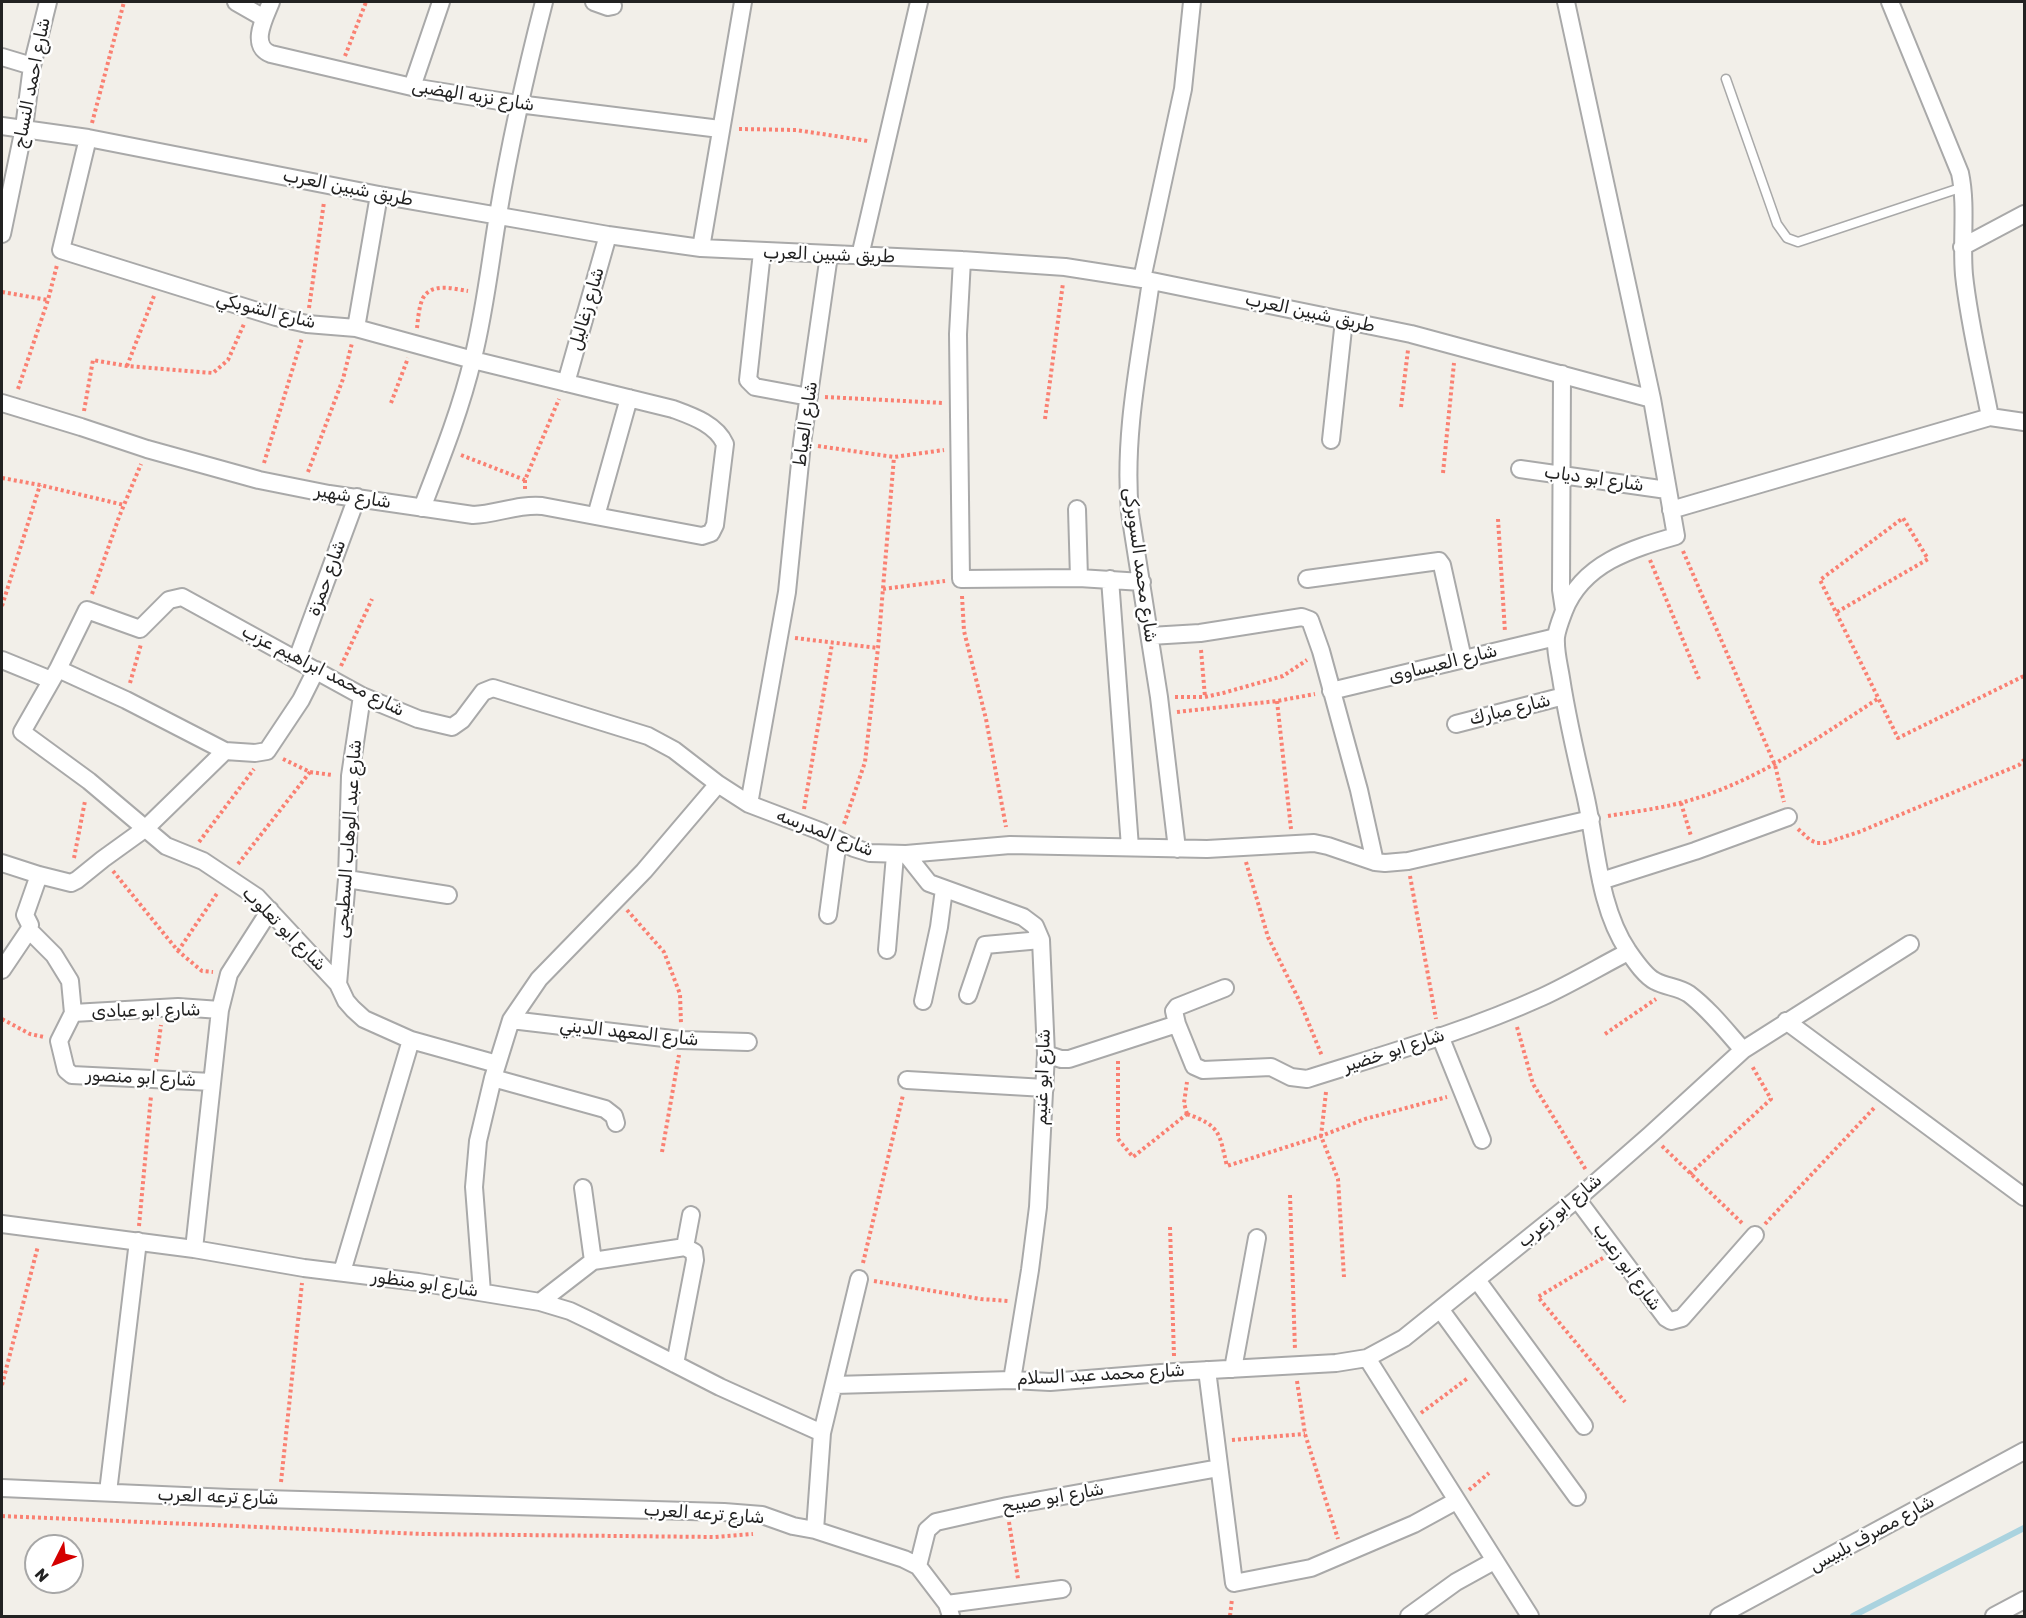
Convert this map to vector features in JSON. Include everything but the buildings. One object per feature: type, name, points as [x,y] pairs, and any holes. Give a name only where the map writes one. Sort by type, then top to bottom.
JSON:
[{"type":"street","name":"شارع احمد النساج","points":[[2,234],[24,128],[32,66],[48,2]]},
{"type":"street","points":[[236,2],[264,18]]},
{"type":"street","name":"شارع نزيه الهضبى","points":[[271,2],[264,18],[259,40],[266,52],[412,87],[518,104],[720,129]]},
{"type":"street","points":[[412,87],[441,2]]},
{"type":"street","points":[[422,508],[445,448],[473,360],[487,295],[518,104],[544,2]]},
{"type":"street","points":[[594,2],[608,7],[613,6]]},
{"type":"street","points":[[701,248],[743,2]]},
{"type":"street","points":[[860,256],[919,2]]},
{"type":"street","name":"شارع محمد السوبركى","points":[[1177,849],[1160,706],[1130,513],[1127,463],[1147,280],[1183,89],[1192,2]]},
{"type":"street","points":[[1566,2],[1652,399],[1677,536],[1644,545],[1601,564],[1587,576],[1564,610],[1556,637],[1564,696],[1591,819],[1601,880],[1611,918],[1628,952],[1650,978],[1688,993],[1706,1009],[1743,1050]]},
{"type":"street","points":[[1890,2],[1960,173],[1963,187],[1962,247],[1970,315],[1990,417]]},
{"type":"street","points":[[2,57],[32,66]]},
{"type":"street","name":"طريق شبين العرب","points":[[2,126],[88,138],[380,195],[608,236],[701,248],[1065,267],[1147,280],[1411,334],[1652,399]]},
{"type":"street","points":[[61,250],[88,138]]},
{"type":"street","points":[[356,328],[380,195]]},
{"type":"street","points":[[1962,247],[2025,214]]},
{"type":"street","name":"شارع زغاليل","points":[[566,383],[608,236]]},
{"type":"street","name":"شارع الشوبكي","points":[[61,250],[250,310],[307,324],[356,328],[691,416],[707,424],[723,439],[725,452],[715,525],[711,533]]},
{"type":"street","points":[[762,252],[748,380],[755,387],[809,397]]},
{"type":"street","name":"شارع العياط","points":[[749,804],[787,592],[802,443],[829,255]]},
{"type":"street","points":[[962,260],[958,325],[961,579],[1079,578],[1142,582]]},
{"type":"street","points":[[1331,440],[1344,320]]},
{"type":"street","points":[[1562,374],[1560,475],[1561,590],[1564,610]]},
{"type":"street","points":[[596,516],[629,398]]},
{"type":"street","name":"شارع شهير","points":[[7,405],[147,449],[259,480],[301,489],[473,515],[525,505],[542,506],[702,536],[711,533]]},
{"type":"street","points":[[1671,510],[1990,417],[2025,422]]},
{"type":"street","name":"شارع ابو دياب","points":[[1520,469],[1667,489]]},
{"type":"street","name":"شارع حمزة","points":[[297,659],[357,497]]},
{"type":"street","points":[[1077,509],[1079,578]]},
{"type":"street","points":[[1307,579],[1437,561],[1442,565],[1463,659]]},
{"type":"street","points":[[1110,579],[1130,847]]},
{"type":"street","name":"شارع محمد ابراهيم عزب","points":[[145,626],[169,600],[182,597],[362,696],[418,720],[452,727],[462,720],[483,692],[493,688],[648,736],[674,750],[718,784],[749,804]]},
{"type":"street","points":[[55,675],[87,610],[137,629],[145,626]]},
{"type":"street","points":[[1150,636],[1200,633],[1308,618],[1321,651],[1330,691],[1359,790],[1375,862],[1408,861],[1591,819]]},
{"type":"street","name":"شارع العبساوى","points":[[1330,691],[1556,637]]},
{"type":"street","points":[[2,660],[55,675],[126,700],[225,751],[255,753],[267,751],[300,700],[316,670]]},
{"type":"street","name":"شارع ابو تعلوب","points":[[55,675],[22,732],[89,781],[166,846],[203,861],[257,897],[338,984],[346,1001],[364,1019],[411,1040],[605,1109],[614,1116],[616,1123]]},
{"type":"street","name":"شارع عبد الوهاب السطيحى","points":[[338,984],[347,879],[350,776],[362,696]]},
{"type":"street","name":"شارع مبارك","points":[[1456,724],[1564,696]]},
{"type":"street","points":[[2,863],[71,883],[146,828],[225,751]]},
{"type":"street","points":[[482,1292],[474,1187],[478,1141],[495,1071],[511,1020],[539,979],[617,899],[718,784]]},
{"type":"street","name":"شارع المدرسه","points":[[749,804],[870,854],[901,855],[1010,845],[1177,849],[1293,843],[1328,846],[1375,862]]},
{"type":"street","points":[[1601,880],[1695,851],[1788,817]]},
{"type":"street","points":[[828,915],[838,840]]},
{"type":"street","points":[[901,855],[929,883],[1023,917],[1035,926],[1041,940],[985,945],[968,995]]},
{"type":"street","points":[[887,950],[901,855]]},
{"type":"street","points":[[2,970],[29,930],[30,925],[25,912],[39,875]]},
{"type":"street","points":[[347,879],[448,894]]},
{"type":"street","points":[[923,1001],[939,927],[944,889]]},
{"type":"street","points":[[194,1249],[220,1011],[229,974],[270,910]]},
{"type":"street","points":[[29,930],[54,955],[70,981],[73,1013],[59,1041]]},
{"type":"street","name":"شارع ابو غنيم","points":[[1012,1380],[1038,1207],[1046,1054],[1041,940]]},
{"type":"street","name":"شارع ابو زعرب","points":[[1367,1358],[1404,1338],[1577,1199],[1743,1050],[1910,945]]},
{"type":"street","name":"شارع ابو خضير","points":[[1190,1060],[1200,1070],[1265,1067],[1299,1079],[1307,1079],[1440,1036],[1512,1009],[1542,997],[1628,952]]},
{"type":"street","points":[[1046,1054],[1069,1059],[1118,1044],[1176,1016],[1225,988]]},
{"type":"street","name":"شارع ابو عبادى","points":[[73,1013],[164,1007],[220,1011]]},
{"type":"street","points":[[1176,1016],[1190,1060]]},
{"type":"street","name":"شارع المعهد الديني","points":[[511,1020],[681,1040],[748,1042]]},
{"type":"street","points":[[1786,1021],[2025,1197]]},
{"type":"street","points":[[1440,1036],[1482,1140]]},
{"type":"street","points":[[342,1272],[411,1040]]},
{"type":"street","name":"شارع ابو منصور","points":[[59,1041],[63,1067],[72,1075],[212,1082]]},
{"type":"street","points":[[907,1080],[1045,1088]]},
{"type":"street","points":[[583,1188],[593,1261]]},
{"type":"street","name":"شارع أبو زعرب","points":[[1577,1199],[1666,1318],[1674,1321],[1682,1318],[1755,1235]]},
{"type":"street","points":[[685,1247],[691,1215]]},
{"type":"street","name":"شارع ابو منظور","points":[[2,1224],[194,1249],[304,1268],[540,1302],[578,1315],[675,1364],[822,1433]]},
{"type":"street","points":[[1233,1369],[1257,1238]]},
{"type":"street","points":[[108,1492],[138,1242]]},
{"type":"street","points":[[540,1302],[593,1261],[685,1247],[694,1252],[695,1260],[675,1364]]},
{"type":"street","points":[[815,1530],[822,1433],[859,1279]]},
{"type":"street","points":[[1477,1280],[1584,1426]]},
{"type":"street","points":[[1440,1310],[1577,1497]]},
{"type":"street","points":[[1367,1358],[1530,1617]]},
{"type":"street","name":"شارع محمد عبد السلام","points":[[834,1385],[1012,1380],[1050,1382],[1174,1371],[1352,1362],[1367,1358]]},
{"type":"street","points":[[1207,1370],[1234,1583],[1311,1568],[1414,1524],[1456,1501]]},
{"type":"street","name":"شارع مصرف بلبيس","points":[[1719,1617],[2025,1451]]},
{"type":"street","name":"شارع ابو صبيح","points":[[918,1566],[927,1530],[932,1523],[1007,1506],[1219,1468]]},
{"type":"street","name":"شارع ترعه العرب","points":[[2,1488],[762,1515],[887,1552],[918,1566]]},
{"type":"street","points":[[1409,1617],[1456,1582],[1494,1562]]},
{"type":"street","points":[[918,1566],[949,1610],[1020,1594],[1062,1589]]},
{"type":"street","points":[[1994,1617],[2025,1600]]},
{"type":"lane","points":[[1726,79],[1777,224],[1787,238],[1798,242],[1963,187]]},
{"type":"path","points":[[88,138],[124,2]]},
{"type":"path","points":[[340,70],[366,2]]},
{"type":"path","points":[[720,129],[796,130],[885,143]]},
{"type":"path","points":[[259,480],[307,324],[327,184]]},
{"type":"path","points":[[7,405],[48,300],[61,250]]},
{"type":"path","points":[[1045,419],[1065,267]]},
{"type":"path","points":[[127,366],[160,281]]},
{"type":"path","points":[[2,292],[48,300]]},
{"type":"path","points":[[81,427],[93,360],[127,366],[213,373],[228,360],[250,310]]},
{"type":"path","points":[[301,489],[343,379],[356,328]]},
{"type":"path","points":[[1401,407],[1411,334]]},
{"type":"path","points":[[1443,473],[1457,345]]},
{"type":"path","points":[[525,505],[525,480],[566,383]]},
{"type":"path","points":[[809,397],[958,403]]},
{"type":"path","points":[[802,443],[894,457],[960,447]]},
{"type":"path","points":[[445,448],[525,480]]},
{"type":"path","points":[[87,610],[124,504],[147,449]]},
{"type":"path","points":[[838,840],[865,762],[878,648],[894,457]]},
{"type":"path","points":[[2,478],[124,504]]},
{"type":"path","points":[[2,606],[40,485]]},
{"type":"path","points":[[1837,612],[1928,559],[1903,518],[1820,580],[1898,738],[2025,676]]},
{"type":"path","points":[[1498,519],[1506,649]]},
{"type":"path","points":[[1677,536],[1775,765],[1788,817],[1803,835],[1817,843],[1825,843],[1859,832],[2019,765],[2025,760]]},
{"type":"path","points":[[1644,545],[1699,679]]},
{"type":"path","points":[[883,589],[961,579],[964,631],[986,719],[1010,845]]},
{"type":"path","points":[[334,681],[372,598]]},
{"type":"path","points":[[126,700],[145,626]]},
{"type":"path","points":[[1200,633],[1205,697]]},
{"type":"path","points":[[780,636],[878,648]]},
{"type":"path","points":[[801,824],[832,644]]},
{"type":"path","points":[[1160,706],[1205,697],[1283,676],[1321,651]]},
{"type":"path","points":[[1160,706],[1277,701],[1330,691]]},
{"type":"path","points":[[1591,819],[1680,803],[1726,787],[1775,765],[1879,698]]},
{"type":"path","points":[[1277,701],[1293,843]]},
{"type":"path","points":[[178,951],[228,877],[310,772],[267,751],[190,855]]},
{"type":"path","points":[[71,883],[89,781]]},
{"type":"path","points":[[1680,803],[1695,851]]},
{"type":"path","points":[[1241,847],[1268,937],[1300,1002],[1329,1072],[1321,1136],[1338,1179],[1344,1277]]},
{"type":"path","points":[[103,859],[178,951],[202,971],[229,974]]},
{"type":"path","points":[[1408,861],[1440,1036]]},
{"type":"path","points":[[617,899],[664,952],[680,994],[681,1040],[662,1152]]},
{"type":"path","points":[[1605,1034],[1675,987]]},
{"type":"path","points":[[138,1242],[153,1078],[164,1007]]},
{"type":"path","points":[[1512,1009],[1533,1084],[1594,1184]]},
{"type":"path","points":[[2,1019],[30,1034],[59,1041]]},
{"type":"path","points":[[1118,1044],[1118,1139],[1133,1157],[1187,1114]]},
{"type":"path","points":[[1690,1174],[1771,1099],[1743,1050]]},
{"type":"path","points":[[1187,1114],[1184,1103],[1190,1060]]},
{"type":"path","points":[[907,1080],[859,1279],[981,1299],[1025,1302]]},
{"type":"path","points":[[1187,1114],[1206,1121],[1219,1134],[1227,1166],[1321,1136],[1365,1119],[1462,1092]]},
{"type":"path","points":[[1650,1135],[1755,1235],[1886,1096]]},
{"type":"path","points":[[1290,1195],[1295,1366],[1305,1434],[1343,1556]]},
{"type":"path","points":[[1170,1227],[1174,1371]]},
{"type":"path","points":[[2,1386],[41,1230]]},
{"type":"path","points":[[1616,1250],[1538,1297],[1625,1402]]},
{"type":"path","points":[[279,1499],[289,1388],[304,1268]]},
{"type":"path","points":[[1408,1423],[1483,1366]]},
{"type":"path","points":[[1216,1442],[1305,1434]]},
{"type":"path","points":[[1007,1506],[1020,1594]]},
{"type":"path","name":"شارع ترعه العرب","points":[[2,1516],[435,1534],[715,1537],[764,1532]]},
{"type":"waterway","points":[[1853,1616],[2024,1528]]}]
